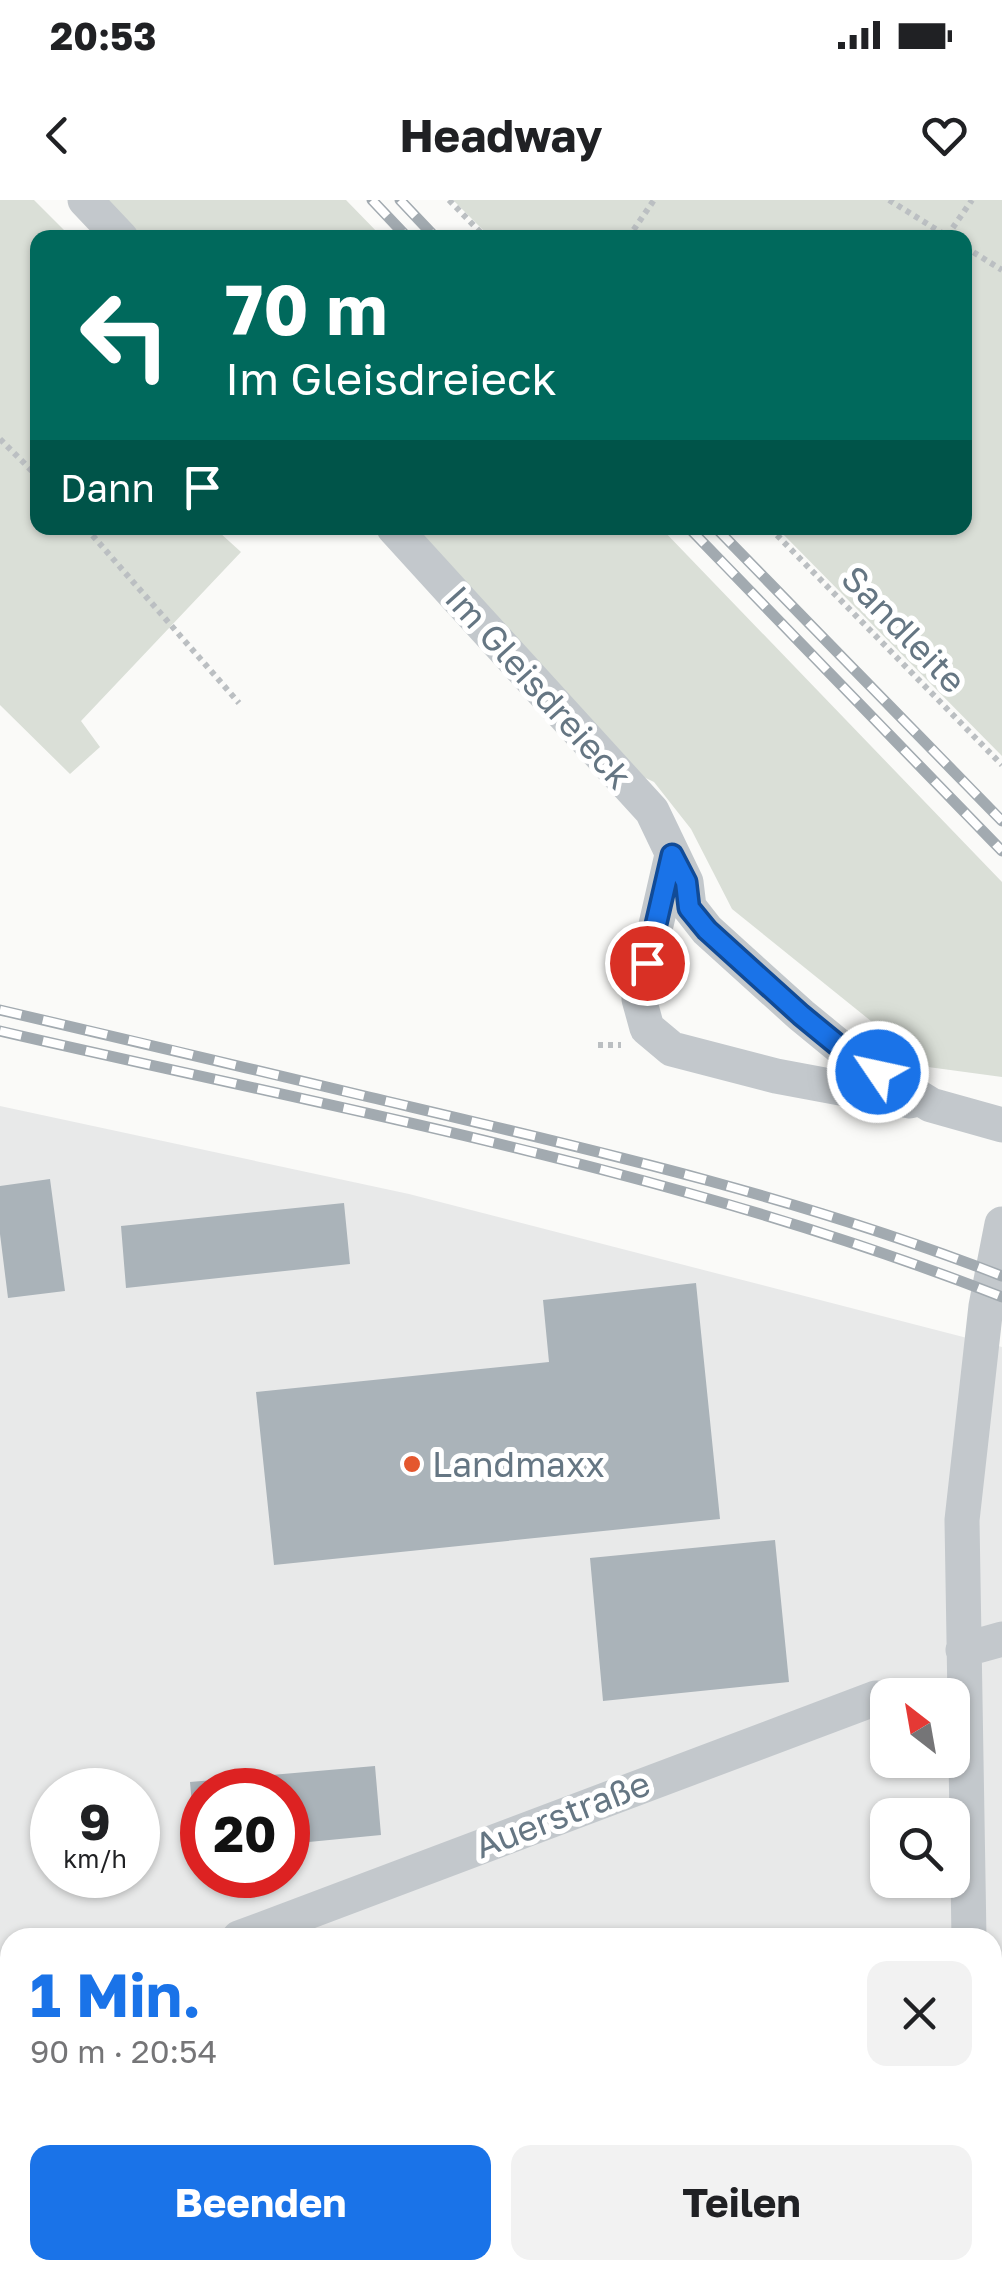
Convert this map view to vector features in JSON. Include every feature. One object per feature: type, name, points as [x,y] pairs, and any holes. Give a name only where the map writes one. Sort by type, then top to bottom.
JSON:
[{"type":"street","points":[[86,200],[114,230]]},
{"type":"street","name":"Im Gleisdreieck","points":[[400,535],[652,811],[686,882],[689,908],[707,930],[851,1056],[931,1105]]},
{"type":"street","name":"Im Gleisdreieck","points":[[672,855],[639,999],[648,1028],[672,1049],[776,1076],[931,1105],[1002,1125]]},
{"type":"street","points":[[961,1678],[962,1520],[986,1306],[1002,1224]]},
{"type":"street","points":[[963,1650],[1002,1639]]},
{"type":"street","name":"Auerstraße","points":[[265,1928],[870,1700]]},
{"type":"street","points":[[961,1778],[969,1928]]},
{"type":"path","points":[[449,200],[478,230]]},
{"type":"path","points":[[633,230],[654,200]]},
{"type":"path","points":[[890,200],[937,230]]},
{"type":"path","points":[[953,230],[972,200]]},
{"type":"path","points":[[972,251],[1002,270]]},
{"type":"path","points":[[0,439],[30,470]]},
{"type":"path","points":[[92,535],[239,703]]},
{"type":"path","name":"Sandleite","points":[[777,535],[1002,765]]},
{"type":"shaded area","points":[[0,200],[34,200],[64,230],[30,230],[30,535],[222,535],[241,552],[81,721],[100,747],[70,774],[0,705]]},
{"type":"shaded area","points":[[85,200],[346,200],[375,230],[114,230]]},
{"type":"shaded area","points":[[453,200],[1002,200],[1002,756],[784,535],[972,535],[972,230],[483,230]]},
{"type":"shaded area","points":[[400,535],[668,535],[1002,882],[1002,1077],[928,1067],[732,909],[691,829],[654,782],[602,757]]},
{"type":"shaded area","points":[[0,1106],[409,1194],[1002,1347],[1002,1928],[0,1928]]},
{"type":"building","points":[[50,1179],[65,1291],[8,1298],[0,1234],[0,1186]]},
{"type":"building","points":[[344,1203],[350,1264],[126,1288],[121,1226]]},
{"type":"building","points":[[696,1283],[720,1519],[274,1565],[256,1392],[549,1362],[543,1300]]},
{"type":"building","points":[[775,1540],[789,1682],[603,1701],[590,1558]]},
{"type":"building","points":[[375,1766],[381,1835],[310,1842],[310,1772]]},
{"type":"railway","points":[[372,200],[400,230]]},
{"type":"railway","points":[[400,200],[428,230]]},
{"type":"railway","points":[[696,535],[1002,851]]},
{"type":"railway","points":[[723,535],[1002,821]]},
{"type":"railway","points":[[0,1010],[689,1175],[846,1221],[1002,1276]]},
{"type":"railway","points":[[0,1031],[380,1116],[632,1178],[880,1252],[1002,1297]]},
{"type":"place","name":"Landmaxx","points":[[412,1464]]},
{"type":"route","points":[[647,963],[672,855],[686,882],[689,908],[707,930],[801,1015],[851,1056],[878,1072]]}]
